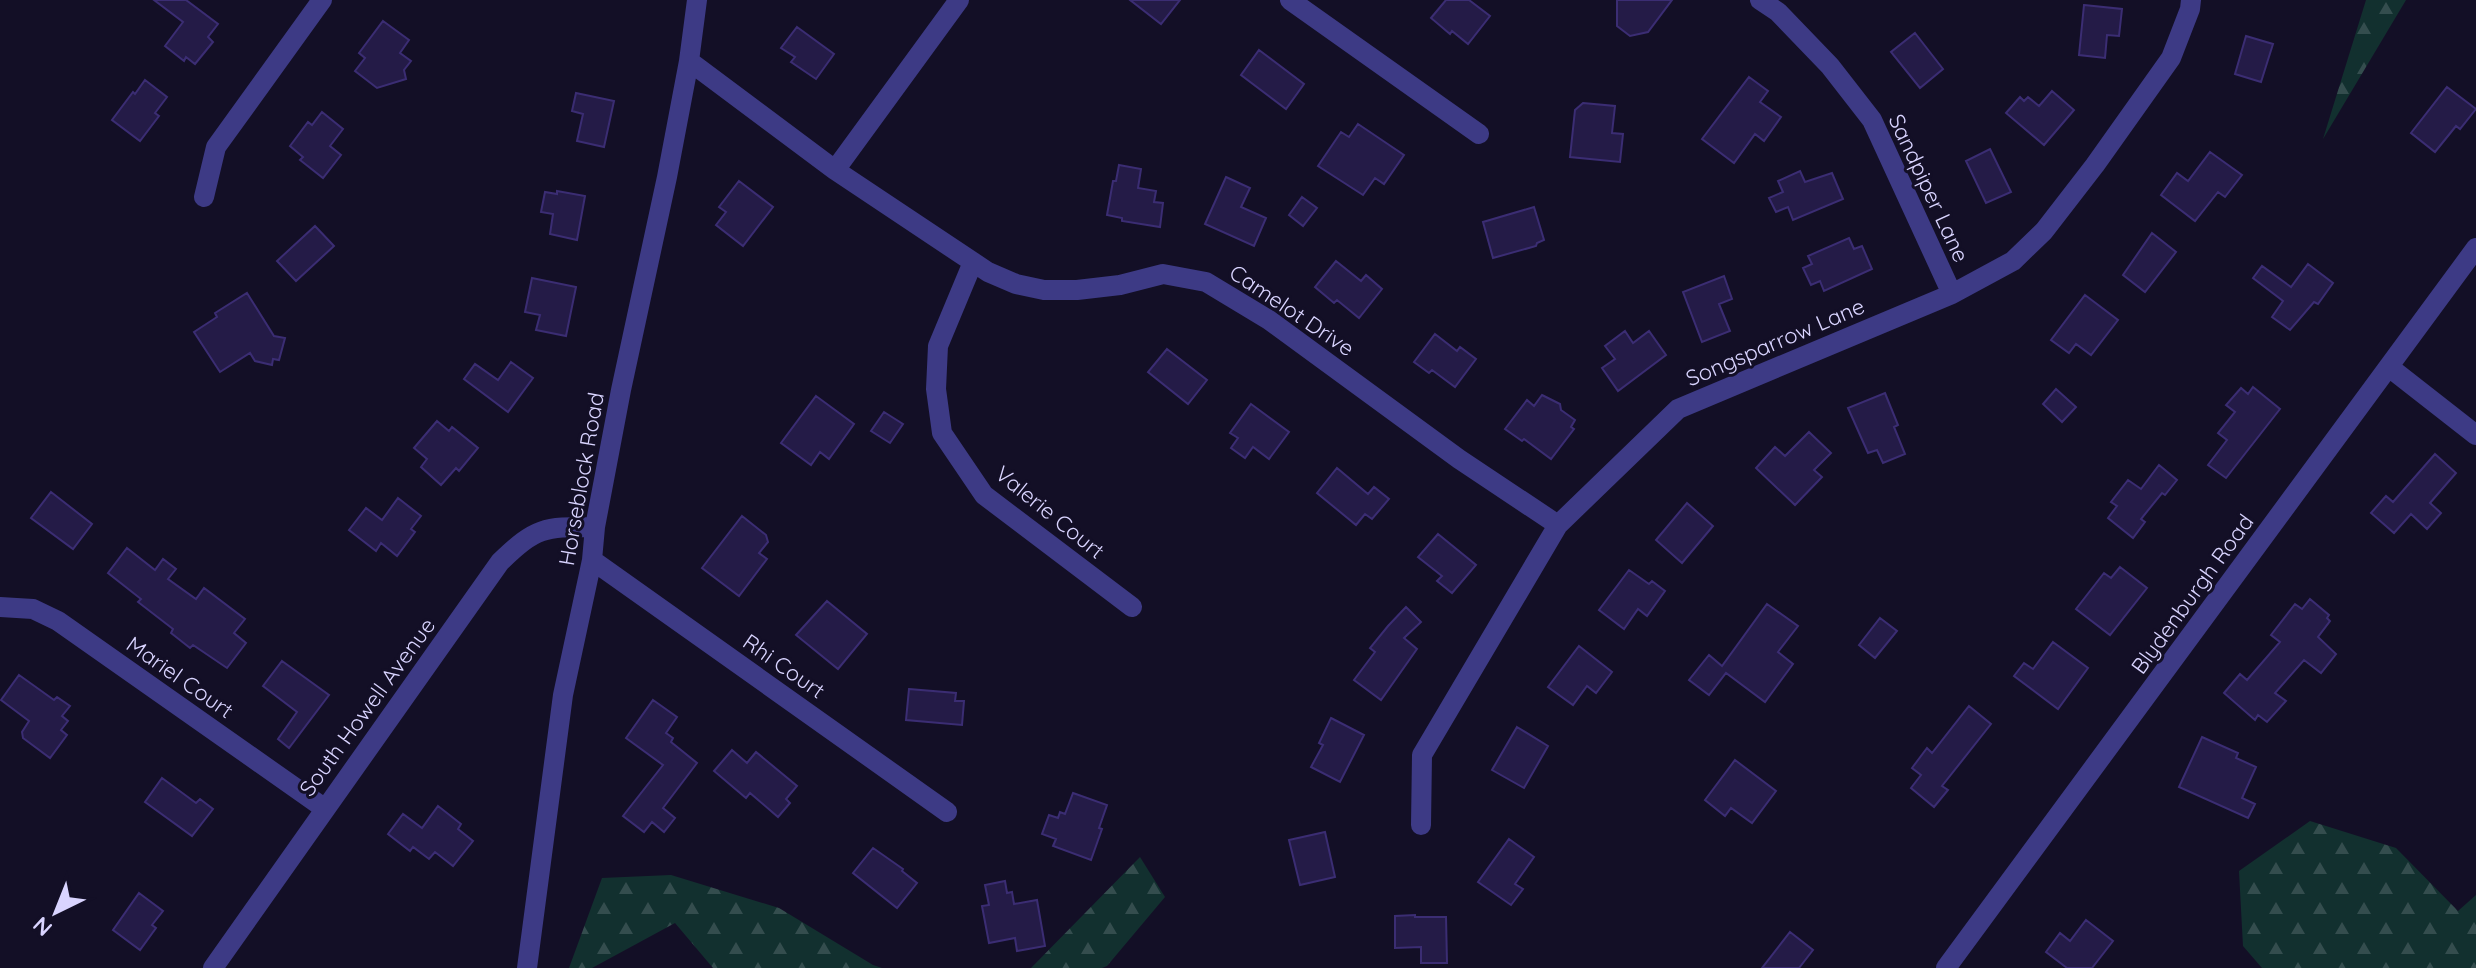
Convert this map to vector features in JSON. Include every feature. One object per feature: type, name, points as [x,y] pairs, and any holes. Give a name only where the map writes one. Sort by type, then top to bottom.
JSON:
[{"type":"street","points":[[204,197],[216,147],[322,0]]},
{"type":"street","name":"Horseblock Road","points":[[527,968],[563,695],[592,560],[595,527],[621,390],[667,177],[697,0]]},
{"type":"street","points":[[835,170],[959,0]]},
{"type":"street","points":[[1290,0],[1479,134]]},
{"type":"street","name":"Sandpiper Lane","points":[[1760,0],[1778,12],[1830,66],[1872,120],[1952,294]]},
{"type":"street","name":"Songsparrow Lane","points":[[1421,825],[1422,755],[1558,525],[1678,409],[1952,294],[2013,261],[2044,231],[2171,58],[2191,0]]},
{"type":"street","name":"Camelot Drive","points":[[689,61],[835,170],[988,272],[1016,284],[1044,290],[1077,290],[1120,285],[1163,274],[1206,282],[1269,320],[1459,459],[1558,525]]},
{"type":"street","name":"Blydenburgh Road","points":[[1952,966],[2476,248]]},
{"type":"street","name":"Valerie Court","points":[[973,262],[938,346],[936,389],[942,433],[984,495],[1132,607]]},
{"type":"street","points":[[2389,367],[2476,435]]},
{"type":"street","name":"South Howell Avenue","points":[[213,968],[500,562],[522,541],[549,527],[595,527]]},
{"type":"street","name":"Rhi Court","points":[[592,560],[947,812]]},
{"type":"street","name":"Mariel Court","points":[[0,607],[33,609],[58,621],[324,808]]},
{"type":"green space","points":[[2366,0],[2406,0],[2323,139]]},
{"type":"green space","points":[[2310,821],[2396,848],[2458,911],[2476,895],[2476,968],[2262,968],[2243,946],[2239,871]]},
{"type":"green space","points":[[1140,857],[1165,897],[1107,966],[1031,968]]},
{"type":"green space","points":[[671,875],[779,908],[882,968],[713,968],[675,923],[592,968],[569,968],[602,878]]},
{"type":"building","points":[[154,0],[186,0],[218,24],[208,37],[213,42],[195,64],[186,57],[184,61],[165,46],[183,22]]},
{"type":"building","points":[[1130,0],[1180,0],[1161,24]]},
{"type":"building","points":[[1446,0],[1469,0],[1490,16],[1468,44],[1431,18]]},
{"type":"building","points":[[1617,0],[1672,0],[1648,32],[1630,36],[1617,26]]},
{"type":"building","points":[[2084,5],[2122,9],[2119,36],[2107,35],[2105,58],[2079,55]]},
{"type":"building","points":[[383,21],[409,40],[400,53],[411,61],[404,70],[406,79],[377,88],[355,71],[365,58],[359,53]]},
{"type":"building","points":[[797,27],[834,54],[816,79],[791,62],[795,57],[781,48]]},
{"type":"building","points":[[1915,33],[1943,69],[1920,88],[1891,52]]},
{"type":"building","points":[[2246,36],[2273,44],[2261,82],[2235,74]]},
{"type":"building","points":[[1259,50],[1304,84],[1286,109],[1241,75]]},
{"type":"building","points":[[1749,77],[1768,91],[1760,102],[1781,117],[1764,141],[1755,134],[1734,163],[1702,139]]},
{"type":"building","points":[[145,80],[167,97],[155,113],[159,116],[140,141],[112,120]]},
{"type":"building","points":[[2447,87],[2476,109],[2460,129],[2456,126],[2435,152],[2411,133]]},
{"type":"building","points":[[2052,91],[2074,110],[2044,145],[2006,113],[2020,97],[2024,101],[2028,97],[2039,106]]},
{"type":"building","points":[[576,93],[614,101],[604,147],[577,141],[583,114],[572,111]]},
{"type":"building","points":[[1583,103],[1615,106],[1612,133],[1623,134],[1620,162],[1570,157],[1575,110]]},
{"type":"building","points":[[322,112],[343,129],[330,146],[341,155],[323,178],[300,160],[303,157],[290,146],[308,122],[312,125]]},
{"type":"building","points":[[1358,124],[1404,155],[1384,184],[1375,178],[1363,195],[1318,166],[1341,132],[1349,137]]},
{"type":"building","points":[[1990,149],[2011,192],[1986,203],[1966,161]]},
{"type":"building","points":[[2210,152],[2242,175],[2225,197],[2218,192],[2195,221],[2161,195],[2177,173],[2188,181]]},
{"type":"building","points":[[1119,165],[1141,169],[1138,188],[1156,191],[1154,202],[1163,203],[1160,227],[1122,221],[1122,218],[1107,215]]},
{"type":"building","points":[[1800,171],[1805,182],[1832,173],[1843,199],[1793,220],[1788,207],[1776,212],[1769,198],[1783,192],[1778,181]]},
{"type":"building","points":[[1226,177],[1250,188],[1241,207],[1266,218],[1254,246],[1205,224]]},
{"type":"building","points":[[739,181],[773,207],[743,246],[716,225],[726,212],[719,207]]},
{"type":"building","points":[[557,191],[585,196],[577,240],[550,234],[553,214],[541,212],[545,192],[557,194]]},
{"type":"building","points":[[1302,197],[1317,208],[1303,226],[1289,215]]},
{"type":"building","points":[[1534,207],[1544,240],[1536,246],[1493,258],[1483,222]]},
{"type":"building","points":[[315,226],[334,246],[296,281],[277,261]]},
{"type":"building","points":[[2152,233],[2176,252],[2145,292],[2123,275]]},
{"type":"building","points":[[1849,238],[1854,249],[1862,246],[1872,269],[1824,291],[1820,281],[1811,285],[1803,268],[1812,264],[1808,256]]},
{"type":"building","points":[[1336,261],[1361,281],[1366,275],[1382,289],[1359,318],[1315,287]]},
{"type":"building","points":[[2308,264],[2333,283],[2318,304],[2314,302],[2290,330],[2272,317],[2283,301],[2253,278],[2262,266],[2291,287]]},
{"type":"building","points":[[1724,276],[1732,299],[1719,304],[1730,331],[1702,342],[1683,292]]},
{"type":"building","points":[[532,278],[576,287],[566,336],[536,330],[540,315],[525,312]]},
{"type":"building","points":[[247,293],[274,336],[285,338],[279,360],[273,359],[272,365],[255,361],[250,353],[220,372],[194,332],[217,317],[215,313]]},
{"type":"building","points":[[2085,295],[2118,320],[2091,355],[2076,344],[2069,353],[2051,340]]},
{"type":"building","points":[[1625,331],[1633,343],[1649,331],[1666,355],[1618,391],[1602,368],[1615,359],[1605,346]]},
{"type":"building","points":[[1435,334],[1457,351],[1460,347],[1476,359],[1455,387],[1432,370],[1429,373],[1414,362]]},
{"type":"building","points":[[1167,349],[1207,380],[1188,404],[1148,372]]},
{"type":"building","points":[[511,362],[533,378],[508,412],[464,379],[475,364],[498,380]]},
{"type":"building","points":[[2253,387],[2280,409],[2226,478],[2208,465],[2227,440],[2218,433],[2235,412],[2226,405],[2241,388],[2248,394]]},
{"type":"building","points":[[2056,389],[2076,407],[2062,422],[2043,404]]},
{"type":"building","points":[[1885,393],[1905,454],[1883,463],[1877,450],[1868,453],[1848,408]]},
{"type":"building","points":[[1542,395],[1560,404],[1561,410],[1575,420],[1571,427],[1574,429],[1551,459],[1505,429],[1527,400],[1534,406]]},
{"type":"building","points":[[816,396],[854,424],[829,459],[820,452],[811,465],[781,443]]},
{"type":"building","points":[[1251,404],[1289,432],[1269,459],[1253,447],[1245,458],[1231,448],[1238,438],[1230,433]]},
{"type":"building","points":[[884,412],[903,424],[890,443],[871,431]]},
{"type":"building","points":[[437,421],[449,431],[452,427],[478,448],[459,471],[456,468],[441,485],[421,467],[427,459],[414,448]]},
{"type":"building","points":[[1809,432],[1831,453],[1814,470],[1822,477],[1795,505],[1756,468],[1775,447],[1785,456]]},
{"type":"building","points":[[2435,454],[2456,473],[2430,503],[2441,513],[2427,529],[2411,514],[2394,533],[2371,513],[2386,496],[2393,502]]},
{"type":"building","points":[[2159,465],[2177,480],[2141,519],[2145,522],[2133,538],[2108,518],[2117,506],[2111,502],[2128,480],[2141,489]]},
{"type":"building","points":[[1337,468],[1368,494],[1374,487],[1389,499],[1372,519],[1365,514],[1356,525],[1317,493]]},
{"type":"building","points":[[51,492],[92,524],[73,549],[31,518]]},
{"type":"building","points":[[398,498],[421,516],[411,529],[415,532],[397,556],[381,543],[376,551],[349,530],[366,508],[382,520]]},
{"type":"building","points":[[1687,503],[1713,526],[1682,563],[1656,540]]},
{"type":"building","points":[[742,516],[766,535],[768,542],[759,553],[767,559],[739,596],[702,568]]},
{"type":"building","points":[[1438,534],[1476,565],[1452,593],[1437,581],[1442,576],[1418,557]]},
{"type":"building","points":[[127,548],[155,570],[163,559],[176,569],[168,579],[196,599],[204,588],[245,619],[234,633],[246,643],[227,668],[193,645],[190,648],[171,633],[173,629],[108,573]]},
{"type":"building","points":[[2120,567],[2147,588],[2110,635],[2076,609],[2104,573],[2111,578]]},
{"type":"building","points":[[1629,570],[1665,591],[1647,616],[1638,609],[1624,629],[1599,610]]},
{"type":"building","points":[[2310,599],[2329,615],[2327,618],[2330,621],[2318,637],[2336,654],[2321,673],[2304,660],[2275,693],[2286,701],[2267,722],[2258,715],[2255,720],[2224,693],[2240,674],[2247,680],[2280,642],[2271,635],[2295,604],[2302,609]]},
{"type":"building","points":[[827,601],[867,634],[838,669],[796,635]]},
{"type":"building","points":[[1767,604],[1798,626],[1778,652],[1793,664],[1765,702],[1726,673],[1709,695],[1689,680],[1709,655],[1722,666]]},
{"type":"building","points":[[1406,607],[1421,622],[1404,638],[1417,649],[1381,700],[1354,680],[1375,652],[1370,648]]},
{"type":"building","points":[[1880,618],[1897,631],[1875,658],[1859,645]]},
{"type":"building","points":[[2053,642],[2088,668],[2058,709],[2014,676],[2024,663],[2033,669]]},
{"type":"building","points":[[1579,646],[1612,672],[1596,693],[1587,686],[1573,705],[1548,687]]},
{"type":"building","points":[[282,661],[329,695],[289,748],[278,739],[297,712],[263,686]]},
{"type":"building","points":[[19,675],[54,700],[57,697],[70,706],[62,716],[68,721],[61,730],[67,735],[50,758],[23,738],[22,732],[29,721],[1,700]]},
{"type":"building","points":[[909,689],[956,693],[955,701],[964,701],[962,725],[906,720]]},
{"type":"building","points":[[653,700],[677,717],[666,733],[673,738],[671,742],[697,763],[663,808],[675,818],[664,832],[652,822],[644,832],[623,816],[663,765],[626,738]]},
{"type":"building","points":[[1969,706],[1991,724],[1942,786],[1948,790],[1934,807],[1911,788],[1921,775],[1912,768],[1927,748],[1932,753]]},
{"type":"building","points":[[1331,718],[1364,735],[1340,782],[1311,767],[1323,745],[1319,743]]},
{"type":"building","points":[[1517,727],[1548,746],[1524,788],[1492,770]]},
{"type":"building","points":[[2202,737],[2238,753],[2236,758],[2256,767],[2242,798],[2255,804],[2248,818],[2179,787]]},
{"type":"building","points":[[732,750],[747,763],[756,752],[797,786],[786,799],[790,803],[778,817],[750,793],[746,798],[714,771]]},
{"type":"building","points":[[1735,760],[1776,791],[1752,823],[1731,808],[1725,816],[1705,800]]},
{"type":"building","points":[[162,778],[196,803],[200,799],[213,809],[192,836],[145,802]]},
{"type":"building","points":[[1073,793],[1107,805],[1091,860],[1053,846],[1056,839],[1042,834],[1049,815],[1058,818],[1060,812],[1065,814]]},
{"type":"building","points":[[438,806],[461,824],[458,829],[473,841],[453,866],[435,852],[429,859],[413,847],[410,851],[388,834],[403,814],[422,828]]},
{"type":"building","points":[[1325,832],[1335,877],[1300,885],[1289,840]]},
{"type":"building","points":[[1509,839],[1534,857],[1515,884],[1523,889],[1511,905],[1478,882]]},
{"type":"building","points":[[873,848],[917,883],[897,908],[853,873]]},
{"type":"building","points":[[1005,881],[1007,893],[1012,892],[1014,904],[1037,900],[1045,946],[1017,951],[1015,938],[989,943],[982,906],[989,905],[985,885]]},
{"type":"building","points":[[139,893],[163,911],[152,925],[156,928],[140,950],[113,930]]},
{"type":"building","points":[[1395,916],[1446,917],[1447,963],[1421,963],[1421,947],[1395,948]]},
{"type":"building","points":[[2086,920],[2113,941],[2092,968],[2067,968],[2046,952],[2060,933],[2070,941]]},
{"type":"building","points":[[1790,932],[1813,950],[1799,968],[1762,968]]}]
